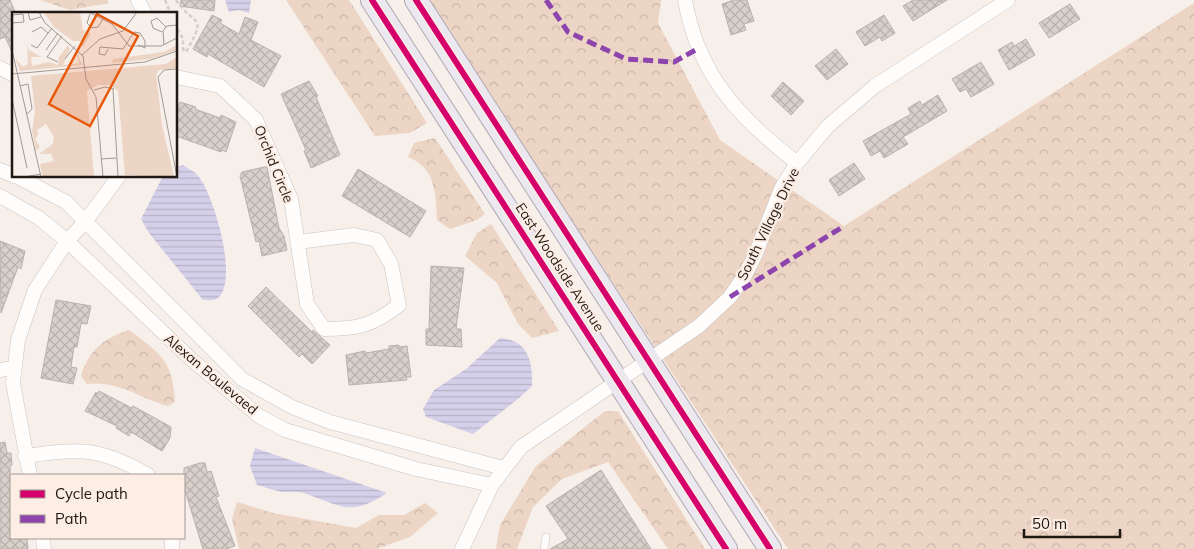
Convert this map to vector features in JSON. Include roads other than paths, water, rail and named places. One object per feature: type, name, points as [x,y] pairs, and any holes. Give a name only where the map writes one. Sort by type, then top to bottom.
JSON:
[{"type":"main road","name":"East Woodside Avenue","points":[[372,0],[726,549]]},
{"type":"main road","name":"East Woodside Avenue","points":[[416,0],[770,549]]},
{"type":"street","points":[[138,0],[144,12]]},
{"type":"street","points":[[685,0],[699,48],[719,89],[749,124],[797,163]]},
{"type":"street","name":"South Village Drive","points":[[462,549],[492,486],[520,447],[699,326],[730,297],[745,274],[781,189],[797,163],[828,126],[858,99],[1008,0]]},
{"type":"street","points":[[0,68],[12,74]]},
{"type":"street","name":"Orchid Circle","points":[[178,77],[220,86],[256,120],[291,199],[307,304],[324,329],[349,329],[378,321],[399,305],[391,264],[377,240],[354,235],[298,242]]},
{"type":"street","name":"Alexan Boulevaed","points":[[0,170],[12,175]]},
{"type":"street","name":"Alexan Boulevaed","points":[[19,178],[66,202],[242,379],[312,416],[504,468]]},
{"type":"street","points":[[30,474],[12,383],[18,340],[35,290],[67,241],[85,222],[118,178]]},
{"type":"street","name":"Alexan Boulevaed","points":[[0,196],[39,218],[67,241],[192,360],[259,416],[285,430],[416,469],[492,486]]},
{"type":"street","points":[[0,370],[14,368]]},
{"type":"street","points":[[306,436],[312,416]]},
{"type":"street","points":[[25,456],[90,450],[121,459],[146,474]]},
{"type":"lane","points":[[544,549],[546,537]]}]
